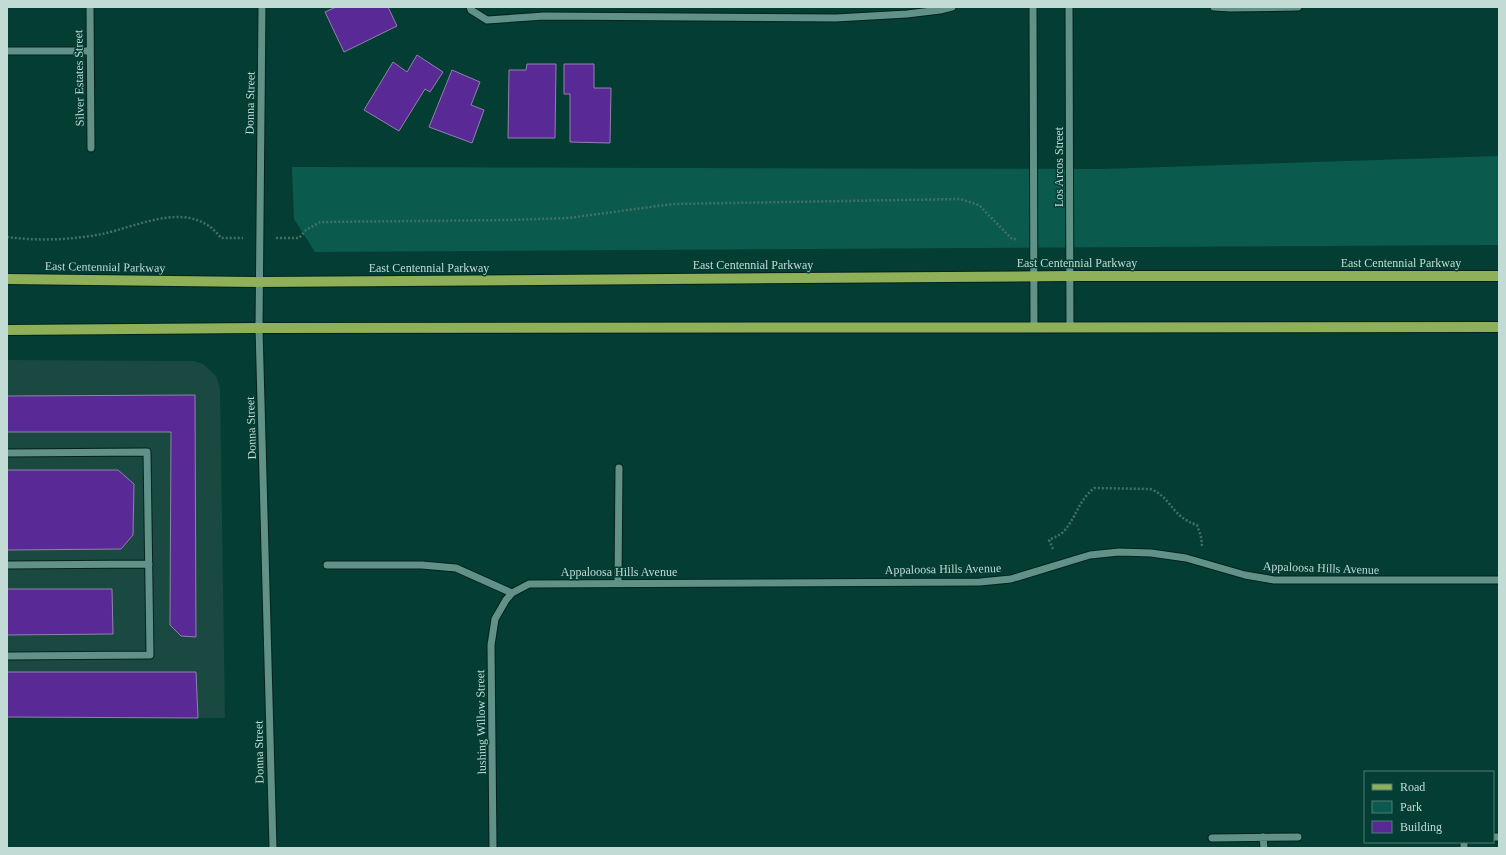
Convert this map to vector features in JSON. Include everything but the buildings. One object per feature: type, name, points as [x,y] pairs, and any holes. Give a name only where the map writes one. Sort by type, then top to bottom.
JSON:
[{"type":"main road","name":"East Centennial Parkway","points":[[7,279],[259,282],[1034,276],[1499,276]]},
{"type":"main road","points":[[7,330],[259,328],[1499,327]]},
{"type":"street","name":"Silver Estates Street","points":[[90,7],[89,51],[91,148]]},
{"type":"street","name":"Donna Street","points":[[262,7],[259,328],[273,848]]},
{"type":"street","points":[[470,9],[487,20],[544,16],[836,18],[907,14],[952,7]]},
{"type":"street","points":[[1033,7],[1034,327]]},
{"type":"street","name":"Los Arcos Street","points":[[1069,7],[1070,327]]},
{"type":"street","points":[[1214,7],[1298,7]]},
{"type":"street","points":[[7,51],[89,51]]},
{"type":"street","points":[[7,453],[147,452],[150,655],[7,656]]},
{"type":"street","points":[[618,583],[619,468]]},
{"type":"street","name":"Appaloosa Hills Avenue","points":[[506,600],[512,593],[529,584],[980,582],[1011,579],[1090,555],[1119,552],[1151,552],[1186,558],[1245,575],[1274,580],[1499,580]]},
{"type":"street","points":[[7,565],[149,564]]},
{"type":"street","points":[[327,565],[422,565],[456,568],[512,593]]},
{"type":"street","name":"lushing Willow Street","points":[[493,848],[491,644],[495,619],[506,600]]},
{"type":"street","points":[[1263,837],[1264,848]]},
{"type":"street","points":[[1212,838],[1298,837]]},
{"type":"path","points":[[299,238],[306,230],[320,222],[523,220],[568,218],[673,204],[960,199],[979,205],[1012,239]]},
{"type":"path","points":[[7,237],[72,238],[102,234],[158,218],[178,216],[195,219],[209,225],[221,238]]},
{"type":"path","points":[[1059,564],[1049,540],[1058,536],[1065,530],[1079,504],[1094,488],[1150,489],[1157,492],[1165,498],[1179,516],[1197,525],[1201,537],[1202,563]]},
{"type":"shaded area","points":[[7,360],[194,361],[203,364],[216,376],[220,388],[225,718],[7,717]]},
{"type":"green space","points":[[1499,156],[1499,245],[315,252],[294,219],[292,167],[1102,169]]}]
